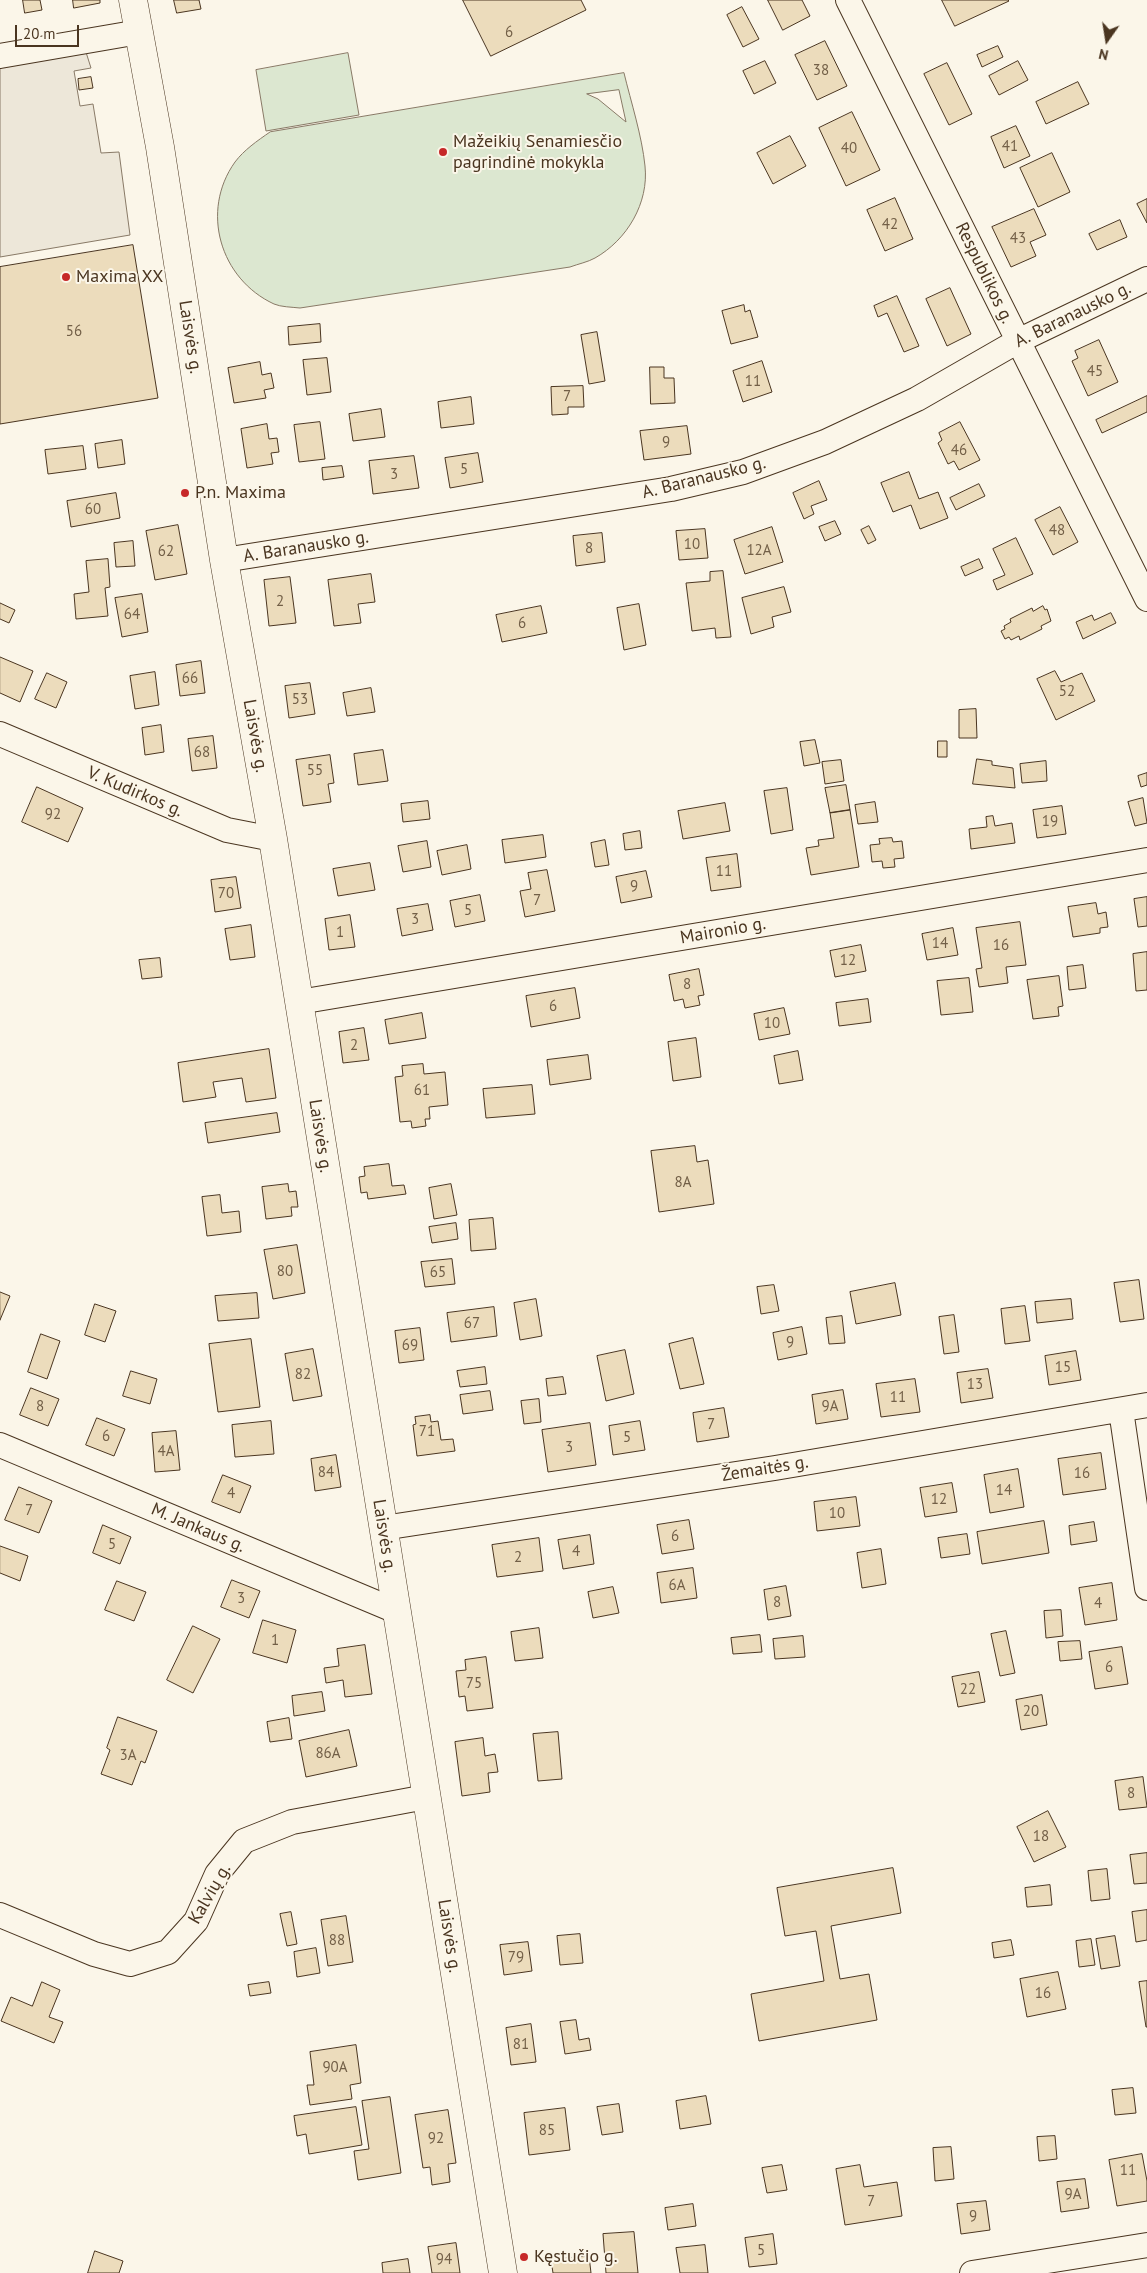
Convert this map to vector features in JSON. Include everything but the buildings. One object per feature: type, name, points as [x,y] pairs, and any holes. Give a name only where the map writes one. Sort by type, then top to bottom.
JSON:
[{"type":"main road","name":"Laisvės g.","points":[[133,0],[162,156],[224,560],[273,838],[502,2273]]},
{"type":"street","name":"Respublikos g.","points":[[848,0],[1147,599]]},
{"type":"street","points":[[0,56],[139,32]]},
{"type":"street","name":"A. Baranausko g.","points":[[224,560],[671,489],[743,472],[825,442],[908,402],[1018,341],[1147,279]]},
{"type":"street","name":"V. Kudirkos g.","points":[[0,734],[226,830],[273,838]]},
{"type":"street","name":"Maironio g.","points":[[299,1002],[1147,860]]},
{"type":"street","name":"Žemaitės g.","points":[[383,1528],[775,1468],[1147,1405]]},
{"type":"street","points":[[1121,1410],[1147,1588]]},
{"type":"street","name":"M. Jankaus g.","points":[[0,1445],[396,1611]]},
{"type":"street","name":"Kalvių g.","points":[[0,1915],[94,1954],[130,1964],[168,1952],[196,1921],[217,1874],[244,1841],[292,1822],[426,1797]]},
{"type":"street","points":[[972,2273],[1147,2245]]},
{"type":"green space","points":[[348,53],[359,115],[266,131],[256,70]]},
{"type":"green space","points":[[624,73],[644,155],[645,180],[639,207],[626,231],[606,250],[586,262],[570,267],[300,308],[283,306],[274,304],[255,293],[240,278],[229,261],[221,242],[218,222],[219,201],[224,181],[235,162],[256,142],[270,132]],"holes":[[[619,90],[626,122],[598,99],[587,94]]]},
{"type":"shaded area","points":[[85,49],[91,68],[74,71],[80,106],[93,104],[101,153],[119,152],[130,235],[0,257],[0,63]]},
{"type":"place","name":"Mažeikių Senamiesčio pagrindinė mokykla","points":[[443,152]]},
{"type":"place","name":"Maxima XX","points":[[66,277]]},
{"type":"place","name":"P.n. Maxima","points":[[185,493]]},
{"type":"place","name":"Kęstučio g.","points":[[524,2257]]}]
